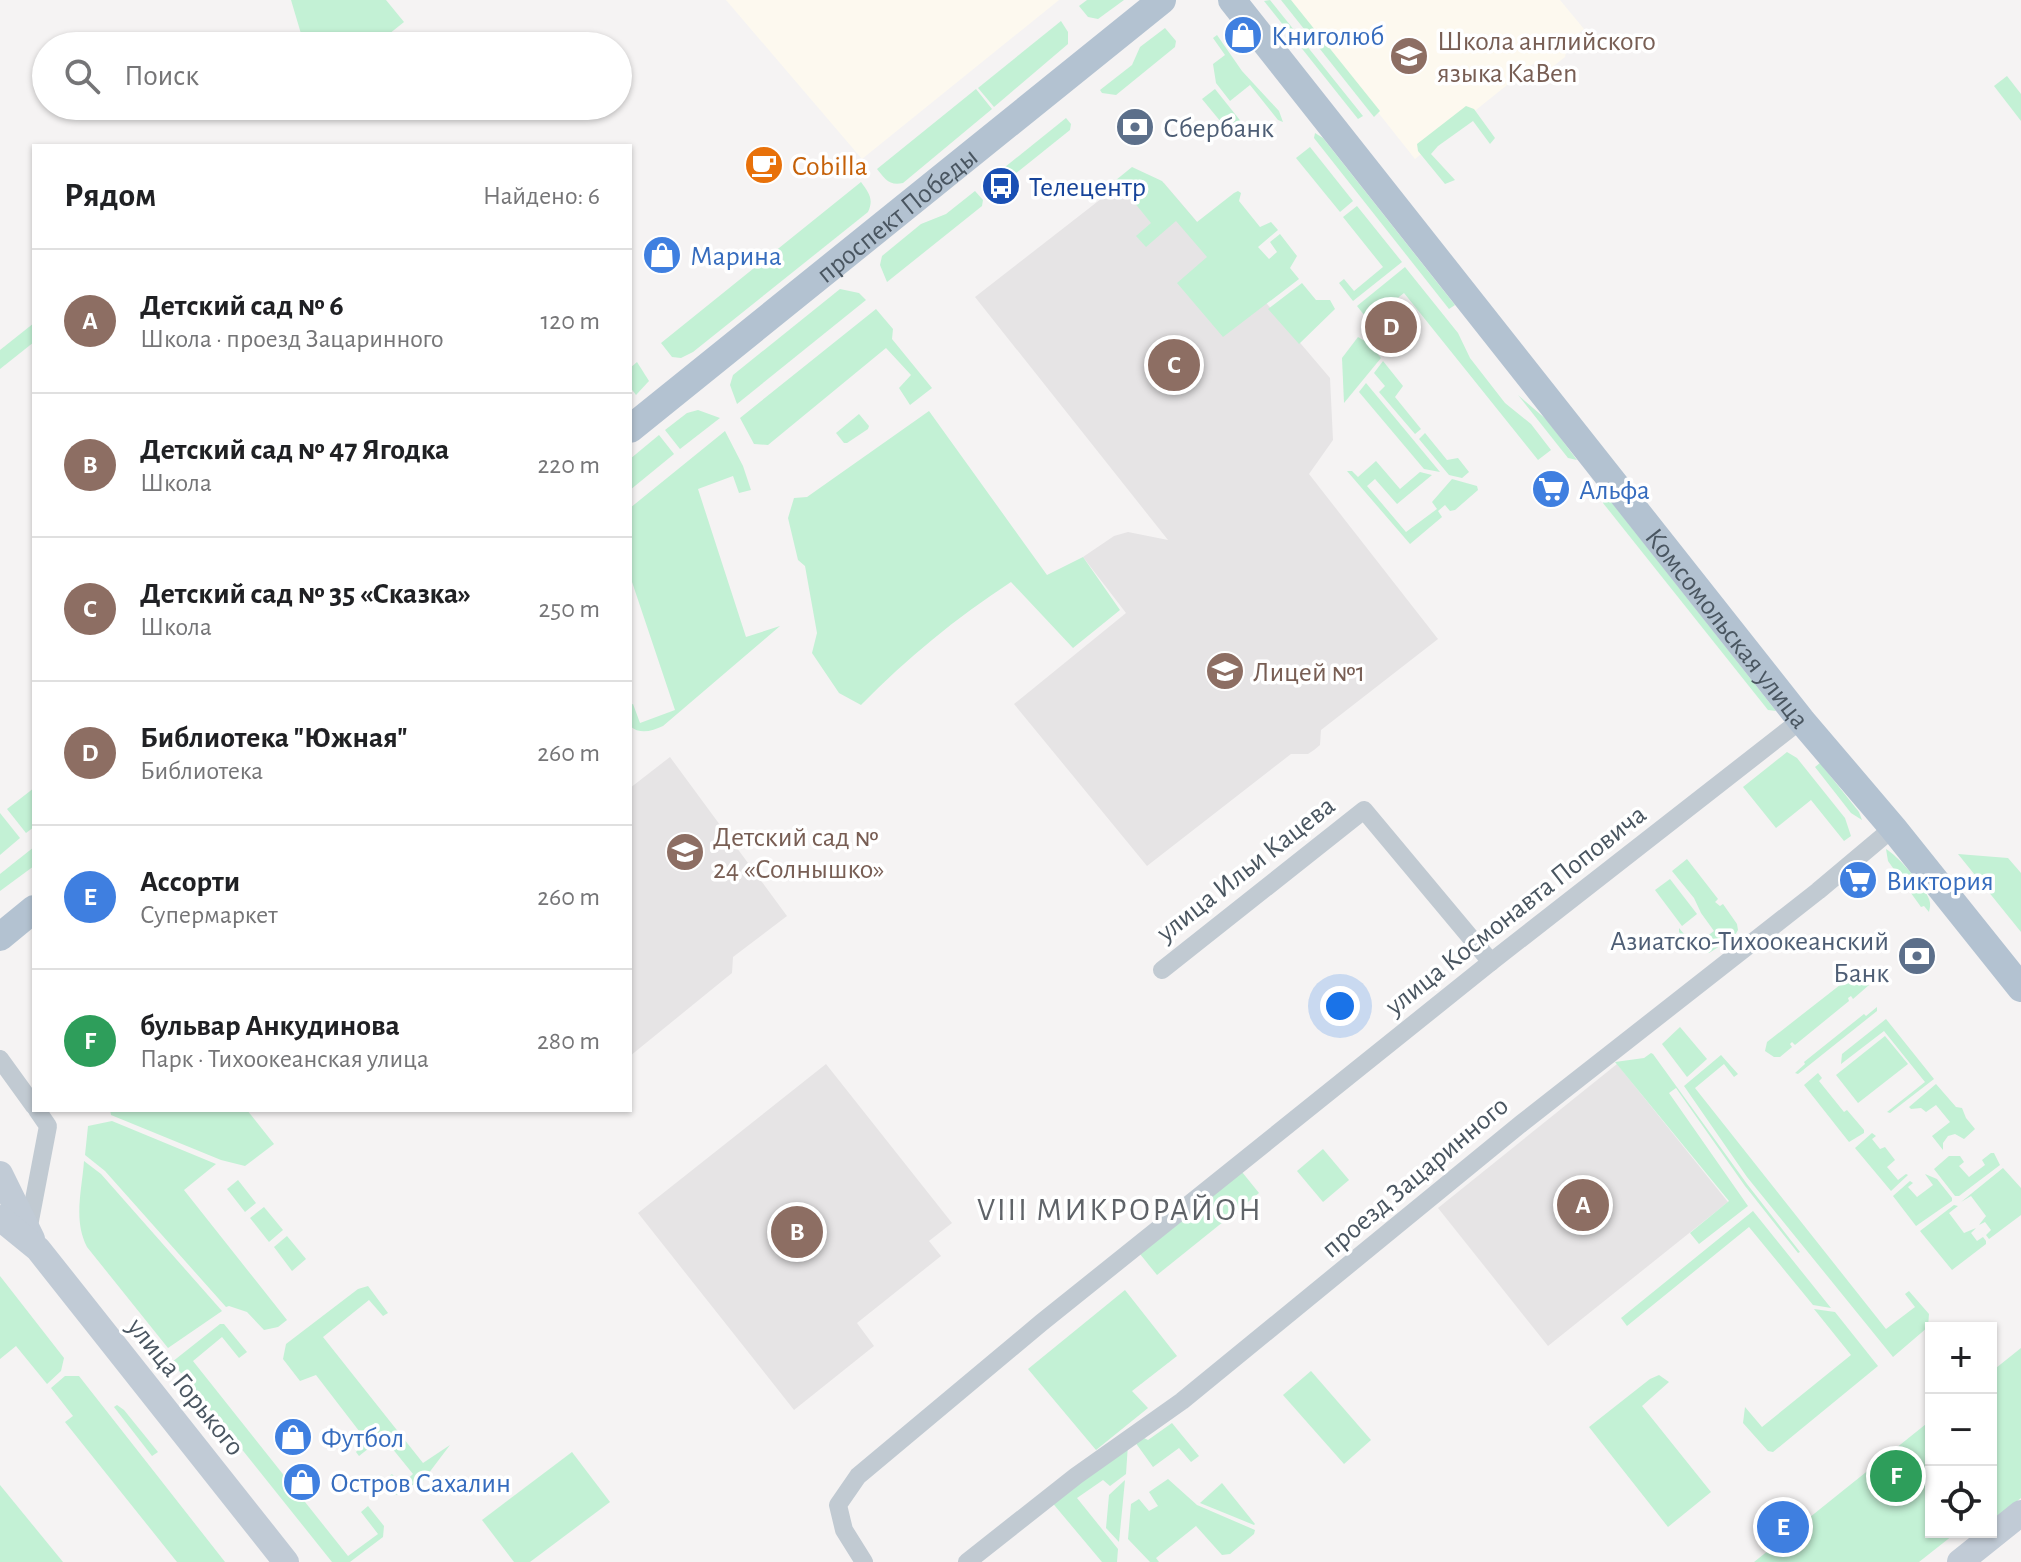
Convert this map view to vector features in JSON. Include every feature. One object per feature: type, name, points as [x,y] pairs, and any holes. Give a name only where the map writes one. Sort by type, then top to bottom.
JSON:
[{"type":"main road","name":"проспект Победы","points":[[632,427],[1162,0]]},
{"type":"main road","name":"Комсомольская улица","points":[[1232,0],[1801,720],[1893,828],[2021,988]]},
{"type":"main road","points":[[0,937],[32,911]]},
{"type":"main road","name":"улица Горького","points":[[0,1174],[33,1240],[276,1559]]},
{"type":"main road","name":"улица Горького","points":[[0,1218],[33,1240]]},
{"type":"main road","points":[[1960,1562],[2021,1513]]},
{"type":"street","name":"улица Космонавта Поповича","points":[[864,1562],[844,1530],[838,1505],[858,1476],[1041,1323],[1491,962],[1801,720]]},
{"type":"street","name":"улица Ильи Кацева","points":[[1162,970],[1364,810],[1491,962]]},
{"type":"street","name":"проезд Зацаринного","points":[[967,1562],[1076,1476],[1182,1401],[1522,1123],[1818,891],[1893,828]]},
{"type":"street","points":[[0,1059],[32,1103]]},
{"type":"street","points":[[33,1240],[48,1126],[39,1112]]},
{"type":"shaded area","points":[[726,0],[1059,0],[862,159]]},
{"type":"shaded area","points":[[1289,0],[1560,0],[1584,29],[1568,42],[1565,57],[1546,72],[1533,64],[1415,159]]},
{"type":"shaded area","points":[[1133,174],[1164,183],[1330,378],[1333,440],[1309,474],[1438,639],[1321,730],[1320,745],[1314,750],[1308,754],[1291,754],[1147,866],[1014,704],[1126,613],[1083,557],[1114,536],[1128,532],[1168,540],[975,297]]},
{"type":"shaded area","name":"Детский сад № 24 «Солнышко»","points":[[670,757],[787,916],[733,957],[732,973],[632,1054],[632,786]]},
{"type":"shaded area","points":[[826,1064],[952,1223],[929,1241],[941,1256],[857,1323],[874,1346],[794,1410],[638,1213]]},
{"type":"shaded area","points":[[1617,1064],[1728,1202],[1548,1346],[1438,1208]]},
{"type":"green space","points":[[291,0],[386,0],[404,22],[392,32],[301,32]]},
{"type":"green space","points":[[1087,0],[1124,0],[1098,19],[1088,17],[1079,6]]},
{"type":"green space","points":[[1270,0],[1363,116],[1358,119],[1264,1]]},
{"type":"green space","points":[[1281,0],[1291,0],[1380,111],[1374,117]]},
{"type":"green space","points":[[1061,21],[1068,32],[1068,44],[994,107],[978,88]]},
{"type":"green space","points":[[1165,28],[1176,41],[1175,47],[1116,95],[1102,93],[1100,90],[1132,65],[1140,47]]},
{"type":"green space","points":[[1217,35],[1242,71],[1279,111],[1283,122],[1278,120],[1250,85],[1230,101],[1216,83],[1213,64],[1225,55],[1213,38]]},
{"type":"green space","points":[[2007,76],[2021,94],[2021,121],[1994,86]]},
{"type":"green space","points":[[976,89],[992,109],[903,183],[891,183],[885,179],[877,169]]},
{"type":"green space","points":[[1215,89],[1247,129],[1235,139],[1202,99]]},
{"type":"green space","points":[[1466,106],[1474,109],[1495,138],[1490,144],[1473,121],[1438,146],[1431,154],[1455,180],[1445,184],[1418,151],[1417,144]]},
{"type":"green space","points":[[1066,118],[1071,124],[1070,130],[1011,174],[1005,167]]},
{"type":"green space","points":[[1315,133],[1323,138],[1455,305],[1449,309],[1314,138]]},
{"type":"green space","points":[[1310,147],[1353,201],[1340,212],[1296,158]]},
{"type":"green space","points":[[1132,167],[1162,181],[1197,222],[1234,193],[1241,193],[1239,201],[1260,227],[1271,222],[1278,230],[1258,247],[1269,259],[1277,252],[1270,242],[1280,234],[1297,256],[1290,268],[1299,279],[1223,337],[1177,283],[1207,257],[1176,221],[1146,247],[1136,236],[1151,223],[1116,180]]},
{"type":"green space","points":[[861,182],[870,196],[868,212],[693,352],[681,358],[672,357],[661,343]]},
{"type":"green space","points":[[975,191],[983,200],[982,206],[887,282],[880,265],[882,256],[921,224],[946,214]]},
{"type":"green space","points":[[1357,206],[1402,262],[1353,301],[1339,283],[1344,279],[1354,291],[1383,267],[1343,217]]},
{"type":"green space","points":[[1405,267],[1458,333],[1470,358],[1505,403],[1531,424],[1551,450],[1538,460],[1404,293],[1375,316],[1390,336],[1384,340],[1357,306]]},
{"type":"green space","points":[[1302,283],[1316,300],[1330,300],[1335,309],[1299,344],[1268,309]]},
{"type":"green space","points":[[840,289],[859,293],[866,300],[737,404],[730,385],[733,375]]},
{"type":"green space","points":[[876,309],[893,329],[892,339],[932,388],[910,405],[899,388],[911,375],[886,348],[768,445],[754,444],[740,418]]},
{"type":"green space","points":[[32,325],[32,344],[0,369],[0,350]]},
{"type":"green space","points":[[1358,337],[1381,358],[1344,403],[1342,358]]},
{"type":"green space","points":[[1383,361],[1403,386],[1395,397],[1421,429],[1415,434],[1379,392],[1385,386],[1374,373]]},
{"type":"green space","points":[[637,362],[649,381],[636,395],[632,390],[632,366]]},
{"type":"green space","points":[[1366,383],[1440,472],[1424,469],[1359,392]]},
{"type":"green space","points":[[1518,395],[1547,420],[1577,460],[1568,458]]},
{"type":"green space","points":[[698,410],[720,418],[680,449],[665,430],[687,413]]},
{"type":"green space","points":[[929,411],[1047,575],[1083,557],[1120,610],[1073,648],[1011,582],[933,639],[861,705],[839,693],[812,653],[817,633],[805,566],[798,560],[788,518],[794,498],[807,497]]},
{"type":"green space","points":[[859,414],[869,426],[868,429],[844,443],[836,433]]},
{"type":"green space","points":[[725,431],[751,490],[739,493],[733,476],[698,489],[746,637],[780,626],[663,726],[650,731],[632,727],[632,704],[640,723],[675,710],[632,582],[632,506]]},
{"type":"green space","points":[[1425,433],[1447,460],[1458,458],[1469,472],[1462,478],[1449,475],[1419,439]]},
{"type":"green space","points":[[659,435],[674,454],[632,488],[632,457]]},
{"type":"green space","points":[[1376,461],[1400,489],[1420,472],[1432,475],[1397,504],[1375,479],[1367,486],[1406,532],[1437,509],[1432,502],[1452,479],[1477,486],[1478,490],[1455,510],[1450,511],[1445,505],[1438,511],[1442,517],[1410,544],[1347,471],[1358,477]]},
{"type":"green space","points":[[1602,492],[1776,711],[1768,710],[1603,503]]},
{"type":"green space","points":[[1787,752],[1797,758],[1845,818],[1851,836],[1844,841],[1811,800],[1776,828],[1743,787]]},
{"type":"green space","points":[[1820,763],[1862,820],[1851,813],[1815,767]]},
{"type":"green space","points":[[32,790],[32,828],[26,833],[7,809]]},
{"type":"green space","points":[[0,813],[20,838],[0,855]]},
{"type":"green space","points":[[32,849],[32,867],[0,891],[0,874]]},
{"type":"green space","points":[[1886,849],[1922,887],[1930,901],[1929,912],[1924,906],[1921,907],[1888,861]]},
{"type":"green space","points":[[1958,854],[2008,858],[2021,873],[2021,932]]},
{"type":"green space","points":[[1687,859],[1718,899],[1715,902],[1720,906],[1723,904],[1737,924],[1734,937],[1709,953],[1691,947],[1679,932],[1679,928],[1694,946],[1714,931],[1694,898],[1672,871]]},
{"type":"green space","points":[[1670,879],[1697,914],[1682,926],[1655,890]]},
{"type":"green space","points":[[1863,967],[1869,968],[1873,974],[1869,985],[1853,999],[1851,996],[1848,998],[1849,1001],[1795,1045],[1792,1042],[1792,1047],[1780,1057],[1765,1051],[1767,1042]]},
{"type":"green space","points":[[1877,1007],[1877,1011],[1798,1074],[1795,1073],[1804,1062]]},
{"type":"green space","points":[[1886,1019],[1934,1079],[1890,1113],[1887,1112],[1925,1082],[1884,1031],[1841,1064],[1842,1054]]},
{"type":"green space","points":[[1680,1027],[1707,1059],[1687,1077],[1662,1044]]},
{"type":"green space","points":[[1885,1036],[1908,1064],[1858,1103],[1836,1075]]},
{"type":"green space","points":[[1651,1053],[1800,1252],[1745,1186],[1676,1088],[1669,1093],[1748,1206],[1699,1244],[1690,1233],[1729,1201],[1615,1062],[1644,1058]]},
{"type":"green space","points":[[1721,1055],[1738,1074],[1734,1077],[1724,1064],[1695,1088],[1886,1329],[1915,1307],[1905,1294],[1909,1291],[1929,1314],[1925,1330],[1893,1357],[1747,1177],[1684,1086]]},
{"type":"green space","points":[[1818,1073],[1822,1078],[1819,1081],[1844,1112],[1847,1110],[1864,1130],[1849,1142],[1804,1085]]},
{"type":"green space","points":[[1936,1084],[1956,1107],[1962,1108],[1975,1129],[1964,1139],[1955,1134],[1948,1136],[1943,1150],[1932,1136],[1950,1122],[1936,1105],[1926,1112],[1921,1108],[1909,1107]]},
{"type":"green space","points":[[110,1112],[249,1112],[274,1144],[245,1166],[221,1160],[111,1115]]},
{"type":"green space","points":[[112,1121],[216,1164],[184,1190],[287,1320],[278,1327],[264,1330],[247,1312],[226,1307],[105,1171],[85,1155],[88,1126]]},
{"type":"green space","points":[[1872,1133],[1876,1136],[1872,1139],[1880,1149],[1885,1147],[1895,1160],[1887,1167],[1898,1180],[1908,1175],[1891,1191],[1855,1148]]},
{"type":"green space","points":[[1323,1149],[1349,1180],[1323,1202],[1297,1171]]},
{"type":"green space","points":[[1991,1153],[2000,1165],[1959,1196],[1955,1196],[1934,1169],[1949,1156],[1960,1156],[1964,1162],[1959,1166],[1969,1177],[1985,1165],[1982,1160]]},
{"type":"green space","points":[[84,1161],[101,1174],[222,1311],[168,1348],[87,1247],[79,1216]]},
{"type":"green space","points":[[2003,1168],[2021,1188],[2021,1215],[1989,1239],[1986,1235],[1991,1230],[1985,1222],[1979,1225],[1986,1216],[1971,1196],[1961,1202]]},
{"type":"green space","points":[[1242,1172],[1259,1193],[1157,1275],[1140,1254]]},
{"type":"green space","points":[[1925,1174],[1937,1179],[1952,1201],[1916,1226],[1893,1196],[1910,1181],[1913,1183],[1908,1187],[1917,1197],[1933,1185]]},
{"type":"green space","points":[[238,1180],[256,1203],[245,1212],[227,1189]]},
{"type":"green space","points":[[1954,1205],[1958,1206],[1949,1213],[1964,1233],[1976,1228],[1971,1233],[1977,1241],[1983,1237],[1986,1244],[1952,1270],[1920,1231]]},
{"type":"green space","points":[[264,1207],[283,1230],[269,1242],[250,1218]]},
{"type":"green space","points":[[1753,1211],[1831,1308],[1813,1305],[1749,1227],[1627,1326],[1621,1318]]},
{"type":"green space","points":[[287,1236],[306,1259],[292,1271],[274,1247]]},
{"type":"green space","points":[[0,1276],[64,1358],[61,1371],[47,1384],[16,1346],[0,1359]]},
{"type":"green space","points":[[368,1286],[388,1313],[383,1316],[369,1300],[323,1337],[423,1463],[450,1445],[419,1486],[414,1484],[398,1495],[390,1493],[381,1483],[392,1474],[401,1485],[413,1474],[383,1437],[359,1456],[356,1452],[366,1440],[316,1375],[300,1381],[283,1359],[286,1344],[358,1289]]},
{"type":"green space","points":[[1125,1290],[1177,1356],[1132,1391],[1148,1408],[1096,1450],[1028,1369]]},
{"type":"green space","points":[[1814,1309],[1835,1312],[1878,1366],[1773,1452],[1768,1451],[1743,1423],[1745,1407],[1762,1427],[1851,1355]]},
{"type":"green space","points":[[224,1324],[247,1352],[239,1358],[222,1337],[193,1361],[348,1556],[378,1534],[361,1512],[368,1506],[384,1526],[383,1537],[350,1562],[332,1562],[172,1362]]},
{"type":"green space","points":[[2021,1348],[2021,1498],[1997,1517],[1997,1394],[1997,1367]]},
{"type":"green space","points":[[1311,1371],[1371,1440],[1344,1464],[1283,1395]]},
{"type":"green space","points":[[1659,1375],[1669,1382],[1642,1406],[1711,1492],[1668,1527],[1589,1427]]},
{"type":"green space","points":[[65,1376],[79,1376],[225,1562],[177,1562],[65,1422],[73,1416],[51,1388]]},
{"type":"green space","points":[[117,1405],[158,1452],[152,1456],[114,1407]]},
{"type":"green space","points":[[1172,1423],[1199,1456],[1191,1462],[1179,1448],[1153,1467],[1135,1442],[1140,1436],[1148,1440]]},
{"type":"green space","points":[[1925,1425],[1925,1538],[1949,1538],[1919,1562],[1754,1562]]},
{"type":"green space","points":[[1128,1444],[1126,1474],[1110,1486],[1103,1480],[1077,1498],[1118,1549],[1117,1562],[1102,1562],[1050,1500]]},
{"type":"green space","points":[[572,1452],[610,1502],[530,1562],[514,1562],[482,1520]]},
{"type":"green space","points":[[1168,1479],[1197,1505],[1255,1530],[1254,1534],[1230,1554],[1222,1555],[1196,1526],[1156,1558],[1159,1562],[1150,1562],[1128,1539],[1131,1504],[1139,1499],[1149,1511],[1158,1506],[1149,1492]]},
{"type":"green space","points":[[1125,1480],[1119,1542],[1106,1528],[1109,1495]]},
{"type":"green space","points":[[1222,1483],[1255,1524],[1254,1525],[1200,1503]]},
{"type":"green space","points":[[0,1485],[63,1562],[0,1562]]},
{"type":"place","name":"Книголюб","points":[[1243,35]]},
{"type":"place","name":"Школа английского языка KaBen","points":[[1409,56]]},
{"type":"place","name":"Сбербанк","points":[[1135,127]]},
{"type":"place","name":"Cobilla","points":[[764,165]]},
{"type":"place","name":"Телецентр","points":[[1001,186]]},
{"type":"place","name":"Марина","points":[[662,255]]},
{"type":"place","name":"Библиотека \"Южная\"","points":[[1391,327]]},
{"type":"place","name":"Детский сад № 35 «Сказка»","points":[[1174,365]]},
{"type":"place","name":"Альфа","points":[[1551,489]]},
{"type":"place","name":"Лицей №1","points":[[1225,671]]},
{"type":"place","name":"Детский сад № 24 «Солнышко»","points":[[685,852]]},
{"type":"place","name":"Виктория","points":[[1858,880]]},
{"type":"place","name":"Азиатско-Тихоокеанский Банк","points":[[1917,956]]},
{"type":"place","name":"Детский сад № 6","points":[[1583,1205]]},
{"type":"place","name":"Детский сад № 47 Ягодка","points":[[797,1232]]},
{"type":"place","name":"Футбол","points":[[293,1437]]},
{"type":"place","name":"бульвар Анкудинова","points":[[1896,1476]]},
{"type":"place","name":"Остров Сахалин","points":[[302,1482]]},
{"type":"place","name":"Ассорти","points":[[1783,1527]]},
{"type":"district","name":"VIII МИКРОРАЙОН","points":[[1120,1209]]}]
